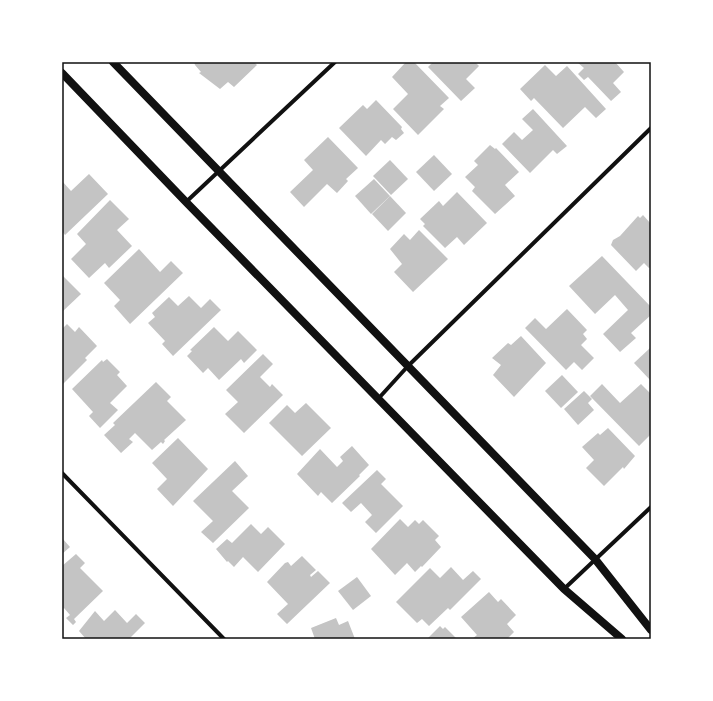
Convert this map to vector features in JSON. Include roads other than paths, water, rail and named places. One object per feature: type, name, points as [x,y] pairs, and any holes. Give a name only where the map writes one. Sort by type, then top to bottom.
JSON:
[{"type":"main road","points":[[113,62],[595,558],[651,630]]},
{"type":"main road","points":[[62,73],[564,589],[622,639]]},
{"type":"street","points":[[186,202],[335,62]]},
{"type":"street","points":[[378,399],[408,366],[651,128]]},
{"type":"street","points":[[62,474],[224,639]]},
{"type":"street","points":[[564,589],[595,558],[651,507]]}]
